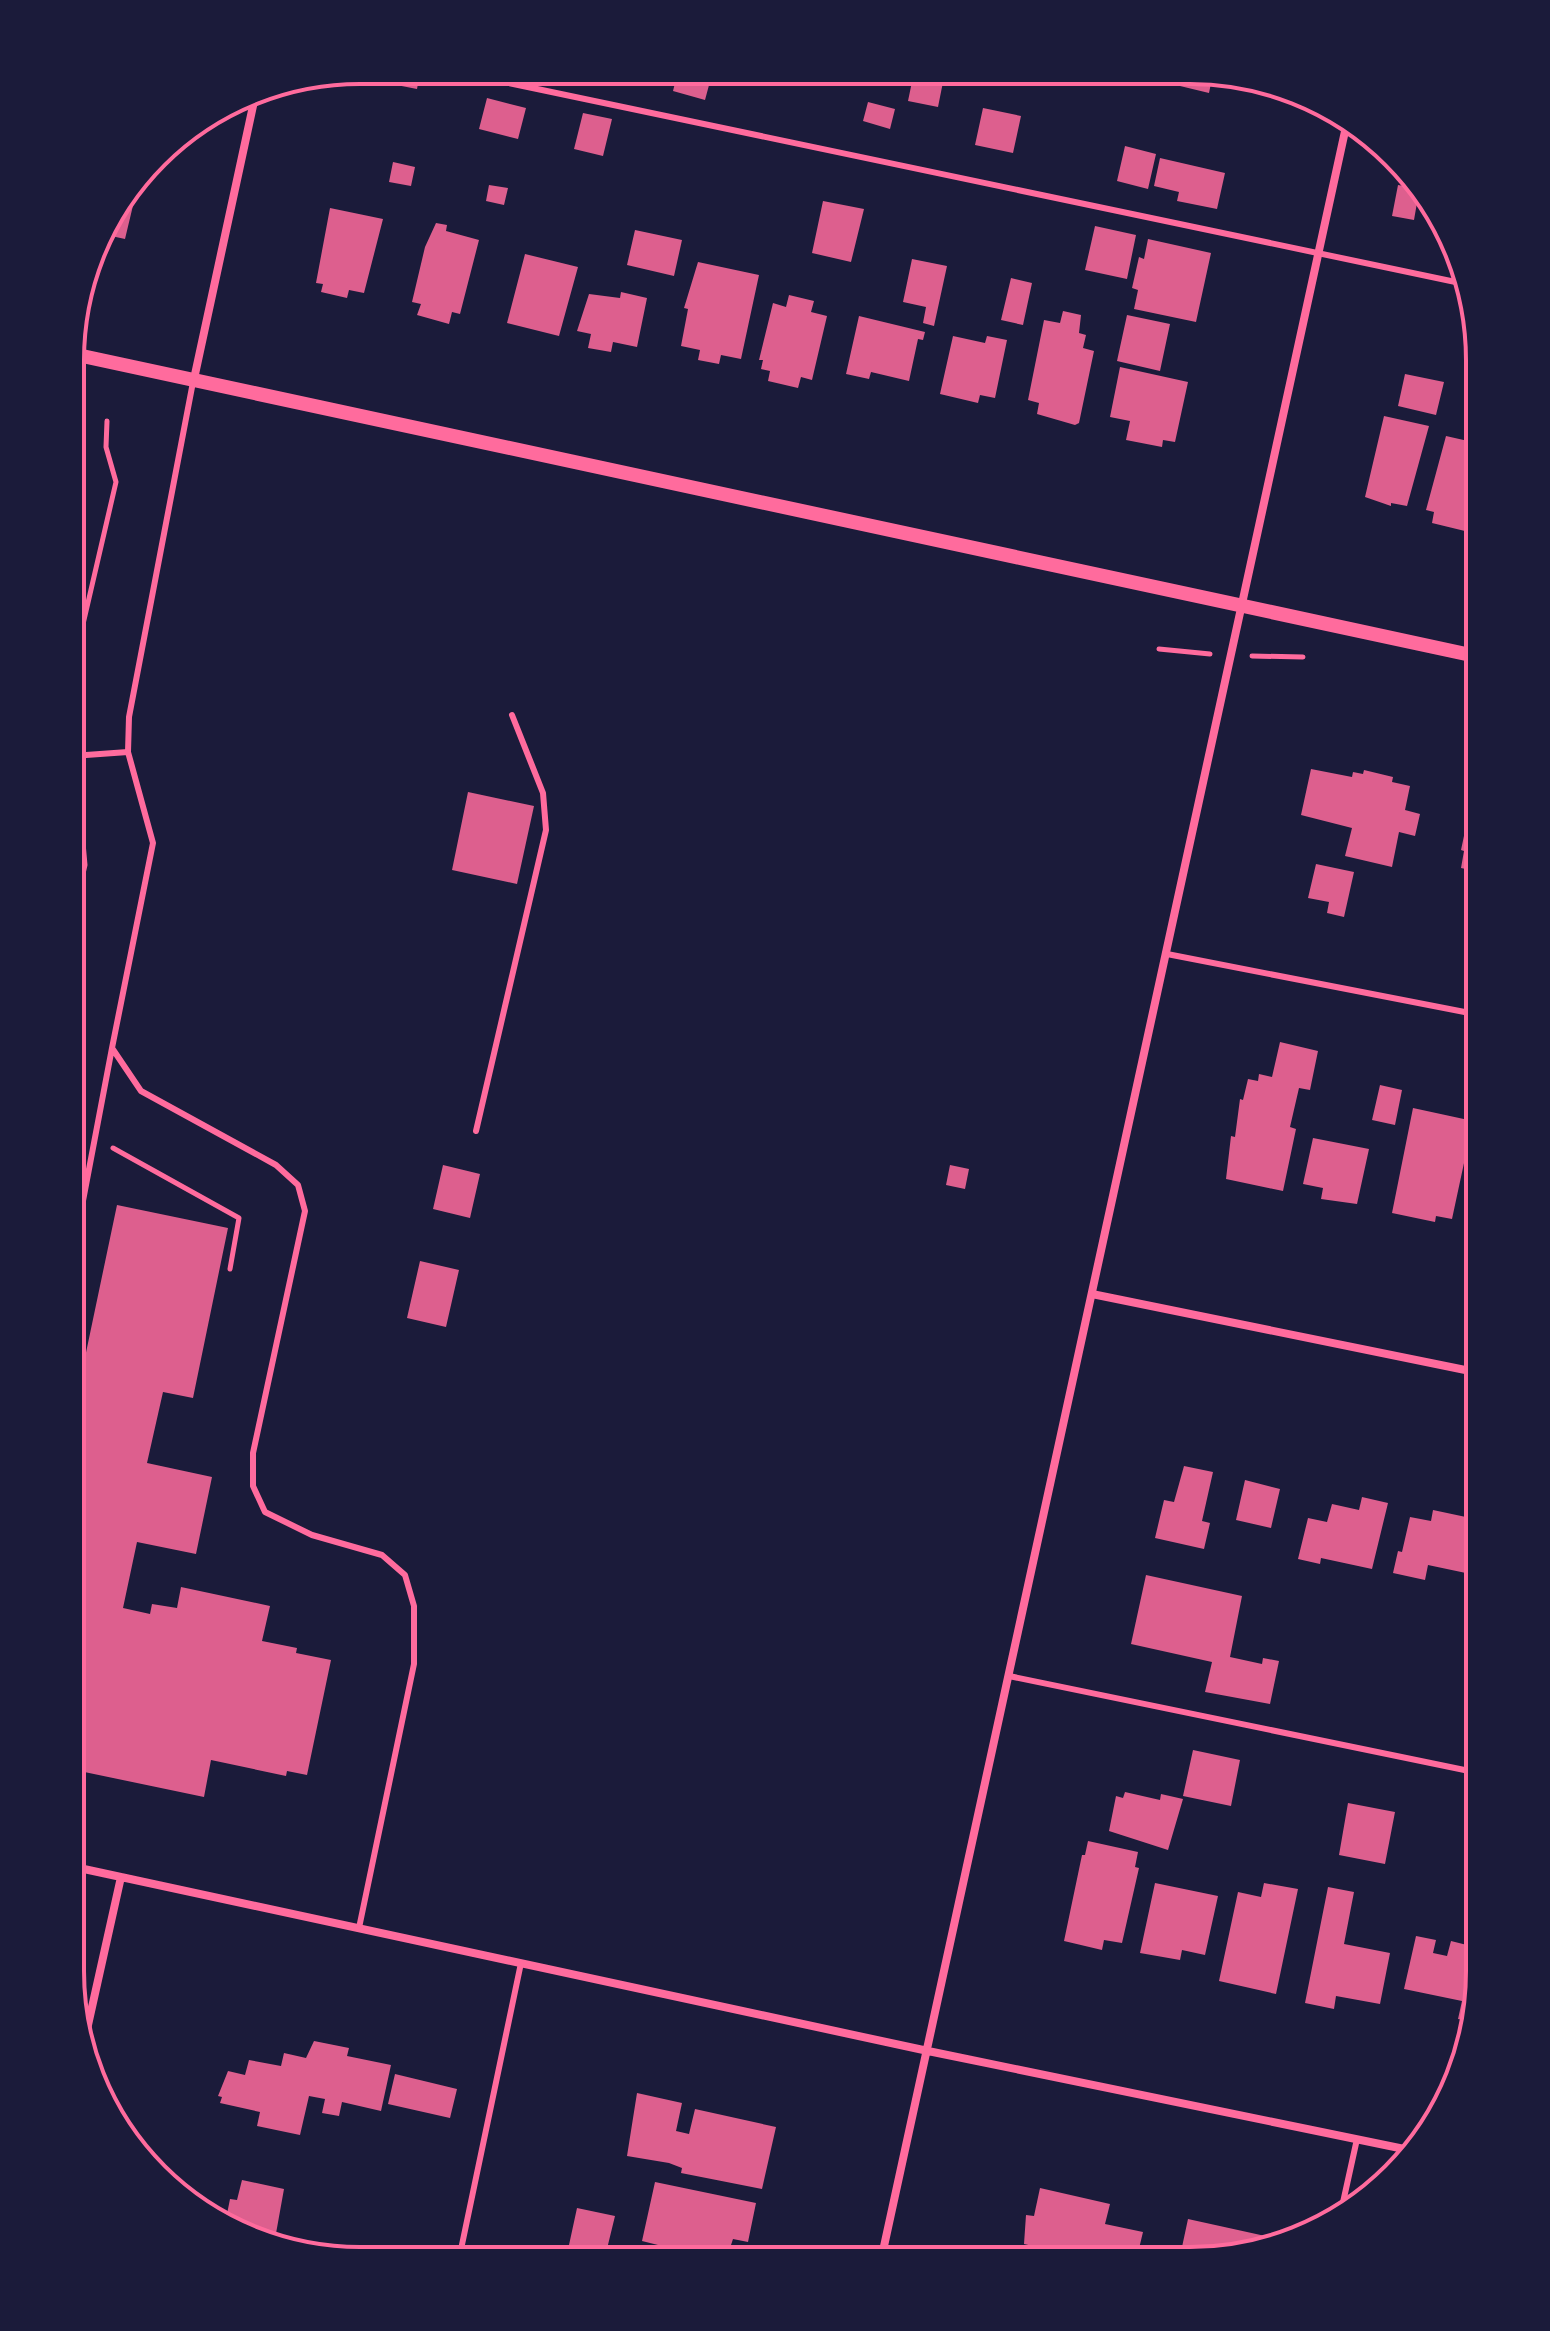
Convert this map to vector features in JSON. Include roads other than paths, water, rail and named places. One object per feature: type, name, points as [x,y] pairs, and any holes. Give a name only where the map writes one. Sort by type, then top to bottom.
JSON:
[{"type":"street","points":[[194,379],[253,107]]},
{"type":"street","points":[[884,2247],[1345,132]]},
{"type":"street","points":[[84,356],[1466,654]]},
{"type":"street","points":[[1092,1294],[1465,1370]]},
{"type":"street","points":[[84,1869],[928,2051],[1401,2148]]},
{"type":"street","points":[[89,2022],[121,1877]]},
{"type":"lane","points":[[517,85],[1454,282]]},
{"type":"lane","points":[[84,1196],[153,843],[128,752],[129,717],[194,379]]},
{"type":"lane","points":[[476,1131],[546,830],[543,793],[512,715]]},
{"type":"lane","points":[[84,757],[128,752]]},
{"type":"lane","points":[[1167,954],[1466,1012]]},
{"type":"lane","points":[[112,1048],[141,1091],[276,1165],[298,1185],[305,1211],[253,1453],[253,1486],[265,1512],[312,1535],[382,1555],[405,1575],[416,1628],[414,1664],[359,1928]]},
{"type":"lane","points":[[1009,1676],[1465,1770]]},
{"type":"lane","points":[[462,2247],[521,1963]]},
{"type":"lane","points":[[1344,2200],[1357,2139]]}]
